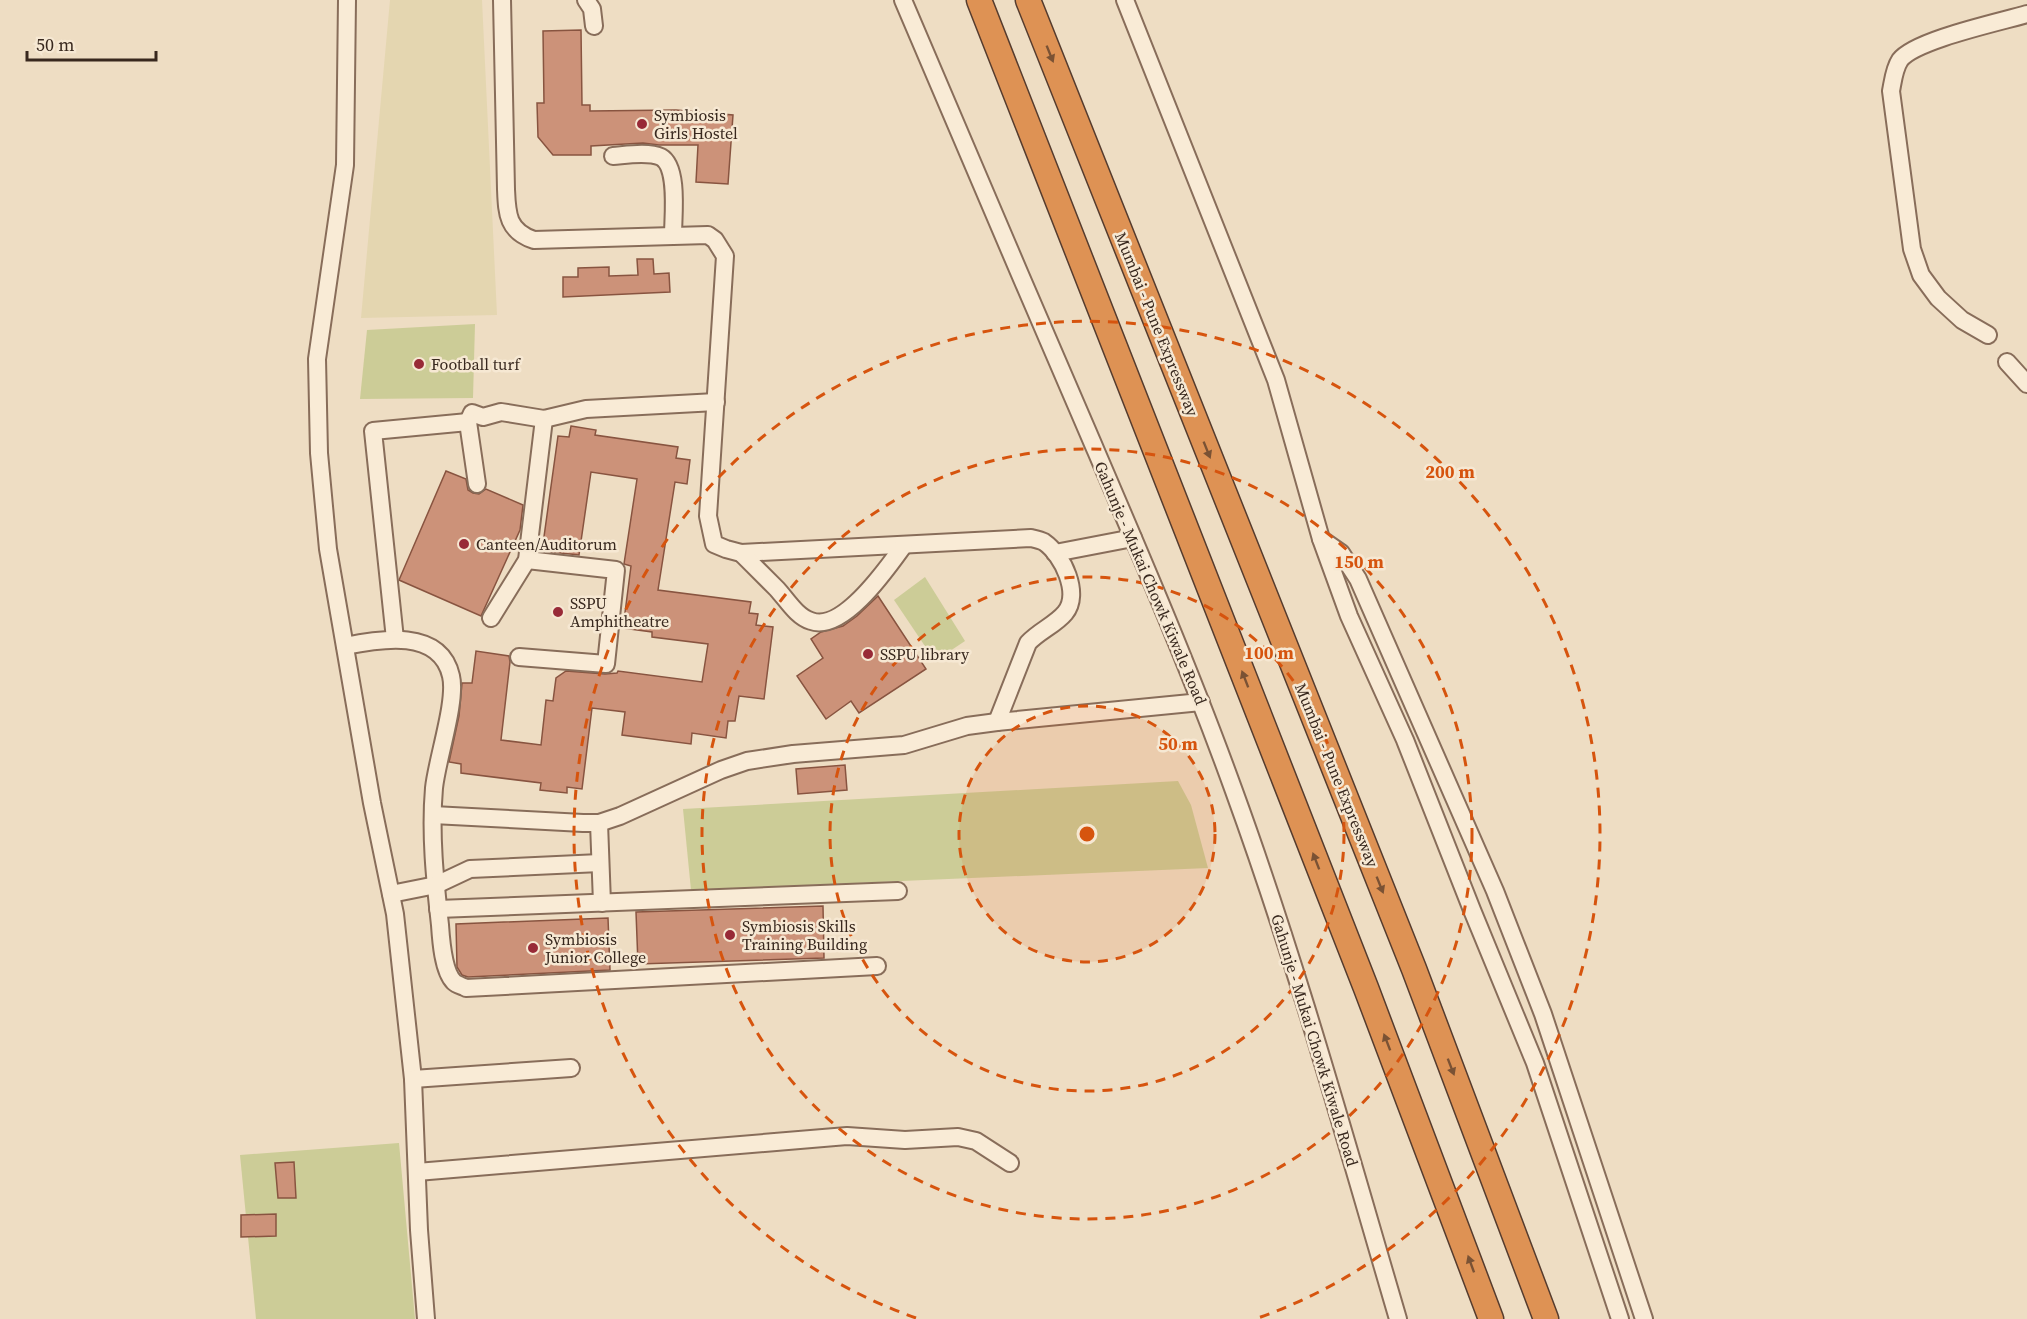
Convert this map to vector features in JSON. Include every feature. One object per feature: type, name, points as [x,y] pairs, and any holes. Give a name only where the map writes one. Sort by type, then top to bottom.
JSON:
[{"type":"highway","points":[[979,0],[1366,988],[1491,1319]]},
{"type":"highway","name":"Mumbai - Pune Expressway","points":[[1028,0],[1410,958],[1546,1319]]},
{"type":"street","points":[[347,0],[345,165],[317,359],[319,453],[328,549],[372,803],[391,894],[413,1079],[426,1319]]},
{"type":"street","points":[[502,0],[507,211],[510,222],[516,230],[523,237],[534,240],[708,235],[715,240],[725,256],[708,516],[714,544],[741,553],[1031,538],[1043,542],[1055,553],[1065,571],[1070,588],[1070,603],[1060,618],[1037,633],[1028,643],[997,722]]},
{"type":"street","points":[[586,0],[592,9],[594,26]]},
{"type":"street","name":"Gahunje - Mukai Chowk Kiwale Road","points":[[903,0],[1201,702],[1235,793],[1294,972],[1355,1167],[1398,1319]]},
{"type":"street","points":[[1125,0],[1276,380],[1321,538],[1349,616],[1405,740],[1535,1063],[1620,1319]]},
{"type":"street","points":[[1988,335],[1962,320],[1938,298],[1921,275],[1912,249],[1891,92],[1900,60],[1911,51],[1940,39],[2027,14]]},
{"type":"street","points":[[613,156],[648,155],[660,157],[668,163],[673,178],[673,235]]},
{"type":"street","points":[[2007,362],[2027,384]]},
{"type":"street","points":[[477,484],[468,422],[472,413],[483,417],[501,412],[544,418],[586,409],[716,402]]},
{"type":"street","points":[[491,618],[526,560],[544,418]]},
{"type":"street","points":[[395,639],[373,431],[468,422]]},
{"type":"street","points":[[1055,553],[1133,538]]},
{"type":"street","points":[[1321,538],[1341,553],[1358,579],[1495,891],[1543,1014],[1644,1319]]},
{"type":"street","points":[[741,553],[798,614],[811,621],[823,623],[838,617],[851,607],[882,574],[904,545]]},
{"type":"street","points":[[519,657],[606,664],[616,570],[526,560]]},
{"type":"street","points":[[345,646],[395,639],[422,643],[434,649],[452,676],[451,700],[434,786],[433,815],[442,948],[448,974],[454,983],[466,988],[877,966]]},
{"type":"street","points":[[433,815],[598,823],[620,816],[721,770],[747,761],[793,754],[904,745],[967,726],[997,722],[1201,702]]},
{"type":"street","points":[[598,823],[602,903]]},
{"type":"street","points":[[391,894],[436,885],[470,869],[600,864]]},
{"type":"street","points":[[438,909],[898,891]]},
{"type":"street","points":[[413,1079],[571,1068]]},
{"type":"street","points":[[417,1172],[847,1136],[906,1140],[958,1137],[976,1141],[1010,1163]]},
{"type":"shaded area","points":[[390,0],[482,0],[497,315],[361,318]]},
{"type":"green space","name":"Football turf","points":[[475,324],[473,398],[360,399],[367,330]]},
{"type":"green space","points":[[925,577],[965,641],[935,661],[894,600]]},
{"type":"green space","points":[[1178,781],[1191,805],[1208,868],[691,890],[683,809]]},
{"type":"green space","points":[[399,1143],[415,1319],[256,1319],[240,1155]]},
{"type":"building","points":[[581,30],[582,105],[590,105],[590,111],[676,110],[733,115],[728,184],[696,182],[698,145],[643,143],[591,146],[591,155],[553,155],[538,137],[537,103],[544,103],[543,31]]},
{"type":"building","points":[[637,259],[653,259],[654,274],[669,273],[670,292],[563,297],[563,277],[578,277],[578,268],[609,267],[609,276],[638,275]]},
{"type":"building","points":[[571,426],[596,430],[595,435],[678,447],[676,458],[690,460],[687,484],[675,482],[658,590],[751,602],[749,613],[758,614],[756,625],[773,627],[764,699],[739,696],[735,721],[728,721],[726,738],[692,733],[691,744],[622,735],[625,712],[592,708],[582,789],[567,787],[567,793],[540,790],[541,783],[461,773],[461,764],[449,762],[459,716],[462,683],[472,683],[476,651],[509,656],[501,740],[541,745],[546,700],[553,701],[556,678],[566,671],[605,674],[618,671],[702,682],[708,644],[652,637],[652,632],[623,628],[631,566],[624,564],[637,479],[591,472],[579,555],[542,551],[558,436],[569,437]]},
{"type":"building","name":"Canteen/Auditorum","points":[[446,471],[466,479],[468,490],[473,493],[479,494],[486,489],[523,505],[520,530],[481,616],[399,580]]},
{"type":"building","name":"SSPU library","points":[[878,596],[926,669],[859,713],[851,701],[826,719],[797,676],[823,658],[811,639],[821,632],[843,626]]},
{"type":"building","points":[[845,765],[847,790],[798,794],[796,769]]},
{"type":"building","name":"Symbiosis Skills Training Building","points":[[823,906],[824,958],[638,964],[636,912]]},
{"type":"building","name":"Symbiosis Junior College","points":[[608,918],[610,970],[468,977],[462,975],[457,967],[456,924]]},
{"type":"building","points":[[294,1162],[296,1198],[278,1198],[275,1163]]},
{"type":"building","points":[[276,1214],[276,1236],[241,1237],[241,1215]]},
{"type":"place","name":"Symbiosis Girls Hostel","points":[[642,124]]},
{"type":"place","name":"Football turf","points":[[419,364]]},
{"type":"place","name":"Canteen/Auditorum","points":[[464,544]]},
{"type":"place","name":"SSPU Amphitheatre","points":[[558,612]]},
{"type":"place","name":"SSPU library","points":[[868,654]]},
{"type":"place","name":"Symbiosis Skills Training Building","points":[[730,935]]},
{"type":"place","name":"Symbiosis Junior College","points":[[533,948]]}]
